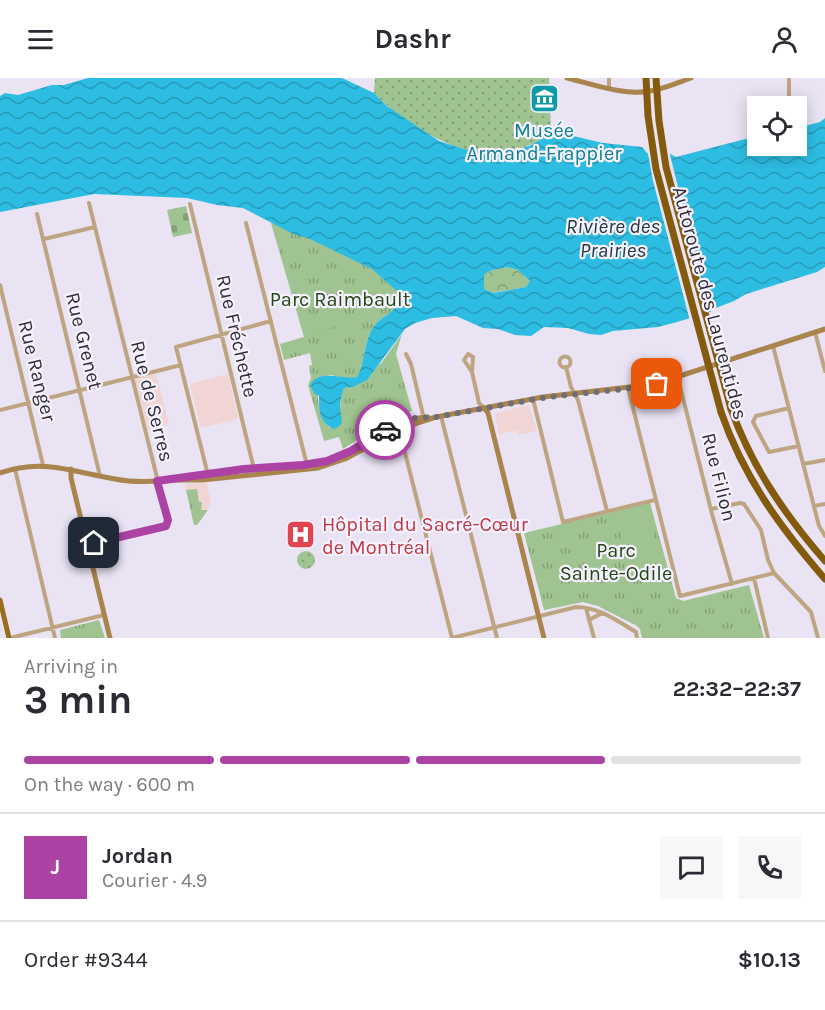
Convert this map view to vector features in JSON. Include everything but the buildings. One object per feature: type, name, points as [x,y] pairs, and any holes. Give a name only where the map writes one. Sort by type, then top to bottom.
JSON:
[{"type":"highway","name":"Autoroute des Laurentides","points":[[646,78],[648,117],[656,169],[721,412],[739,455],[761,496],[784,530],[825,579]]},
{"type":"highway","name":"Autoroute des Laurentides","points":[[657,78],[659,126],[668,173],[731,409],[746,447],[771,492],[825,561]]},
{"type":"main road","points":[[0,600],[10,638]]},
{"type":"street","points":[[567,78],[626,92],[649,92],[691,78]]},
{"type":"street","points":[[609,78],[609,88]]},
{"type":"street","points":[[789,78],[789,96]]},
{"type":"street","name":"Rue de Serres","points":[[87,545],[166,526],[168,520],[89,204]]},
{"type":"street","name":"Rue Fréchette","points":[[190,204],[255,472]]},
{"type":"street","name":"Rue Grenet","points":[[37,214],[100,476]]},
{"type":"street","points":[[246,223],[307,465]]},
{"type":"street","points":[[44,239],[95,227]]},
{"type":"street","name":"Rue Ranger","points":[[0,285],[43,465]]},
{"type":"street","points":[[208,477],[176,347],[271,321]]},
{"type":"street","points":[[0,473],[43,465],[131,481],[157,481],[307,465],[335,458],[414,418],[438,417],[534,399],[628,388],[678,378],[825,329]]},
{"type":"street","points":[[815,332],[825,371]]},
{"type":"street","points":[[773,346],[820,528],[825,536]]},
{"type":"street","points":[[406,354],[411,364],[424,419]]},
{"type":"street","points":[[0,410],[181,365]]},
{"type":"street","points":[[566,368],[571,387],[578,400],[607,512]]},
{"type":"street","points":[[472,372],[479,403],[488,413],[544,638]]},
{"type":"street","name":"Rue Filion","points":[[678,378],[732,584]]},
{"type":"street","points":[[628,388],[680,596],[774,573]]},
{"type":"street","points":[[534,399],[563,522],[655,500]]},
{"type":"street","points":[[789,408],[757,416],[753,422],[769,453],[799,446]]},
{"type":"street","points":[[438,417],[497,638]]},
{"type":"street","points":[[255,472],[314,469],[328,466],[348,458],[397,427]]},
{"type":"street","points":[[397,427],[451,638],[576,607],[586,607],[603,612],[636,632],[638,638]]},
{"type":"street","points":[[803,464],[825,460]]},
{"type":"street","points":[[14,469],[55,638]]},
{"type":"street","points":[[71,469],[71,478],[110,638]]},
{"type":"street","points":[[711,509],[744,504],[761,530],[768,560],[774,573],[811,612],[818,638]]},
{"type":"street","points":[[814,506],[825,504]]},
{"type":"street","points":[[753,578],[768,638]]},
{"type":"street","points":[[586,607],[594,638]]},
{"type":"street","points":[[589,620],[603,612]]},
{"type":"street","points":[[10,638],[104,615]]},
{"type":"shaded area","points":[[156,374],[169,424],[148,430],[135,379]]},
{"type":"shaded area","points":[[228,374],[238,419],[201,428],[190,384]]},
{"type":"shaded area","points":[[529,405],[537,431],[518,435],[517,430],[499,434],[495,413]]},
{"type":"shaded area","points":[[207,483],[211,504],[197,525],[194,525],[185,484]]},
{"type":"green space","points":[[375,78],[549,78],[551,134],[509,152],[472,151],[454,146],[418,128],[387,105],[374,93]]},
{"type":"green space","points":[[186,206],[192,233],[173,237],[167,210]]},
{"type":"green space","name":"Parc Raimbault","points":[[271,223],[318,236],[374,266],[399,293],[395,307],[371,331],[357,377],[348,379],[331,375],[316,378],[318,398],[322,417],[330,428],[340,408],[344,388],[353,387],[382,362],[402,334],[396,354],[412,411],[391,418],[343,449],[339,437],[324,441],[308,385],[311,378],[309,366],[312,365],[310,353],[284,360],[280,344],[304,337]]},
{"type":"green space","points":[[507,267],[518,270],[530,281],[526,287],[492,293],[484,289],[484,275],[489,271]]},
{"type":"green space","points":[[335,310],[339,326],[317,332],[313,315]]},
{"type":"green space","points":[[197,489],[199,502],[202,502],[201,510],[208,510],[197,525],[194,525],[186,490]]},
{"type":"green space","name":"Parc Sainte-Odile","points":[[650,503],[676,598],[683,601],[749,585],[764,638],[642,638],[637,626],[598,606],[583,602],[544,610],[524,533]]},
{"type":"green space","points":[[646,510],[660,562],[630,569],[617,517]]},
{"type":"green space","points":[[306,551],[312,554],[315,560],[312,566],[306,569],[300,566],[297,560],[300,554]]},
{"type":"green space","points":[[99,620],[105,638],[61,638],[60,630]]},
{"type":"water","name":"Rivière des Prairies","points":[[88,78],[342,78],[374,93],[387,106],[439,141],[464,149],[488,153],[508,153],[529,146],[552,133],[603,143],[642,147],[647,153],[670,154],[676,157],[747,139],[747,156],[807,156],[807,125],[820,122],[825,118],[825,267],[817,272],[746,294],[710,312],[658,327],[613,331],[601,335],[568,328],[544,327],[531,336],[515,335],[498,329],[483,328],[456,316],[432,318],[415,323],[405,329],[367,380],[353,387],[344,388],[340,406],[341,423],[334,429],[325,423],[320,411],[319,396],[314,393],[310,385],[319,377],[357,377],[371,331],[395,307],[399,293],[372,269],[310,239],[293,234],[243,208],[187,198],[94,194],[0,212],[0,96],[5,93],[18,95],[52,85],[64,85]],"holes":[[[507,267],[518,270],[530,281],[526,287],[493,293],[484,289],[484,275],[489,271]]]},
{"type":"pier","points":[[647,148],[669,151],[710,315],[690,321],[653,181]]},
{"type":"way so far","points":[[385,430],[414,418],[436,417],[548,397],[657,384]]},
{"type":"place","name":"Musée Armand-Frappier","points":[[544,99]]},
{"type":"place","name":"Hôpital du Sacré-Cœur de Montréal","points":[[301,535]]},
{"type":"route","points":[[94,543],[166,526],[168,520],[157,481],[327,461],[351,451],[385,430]]}]
